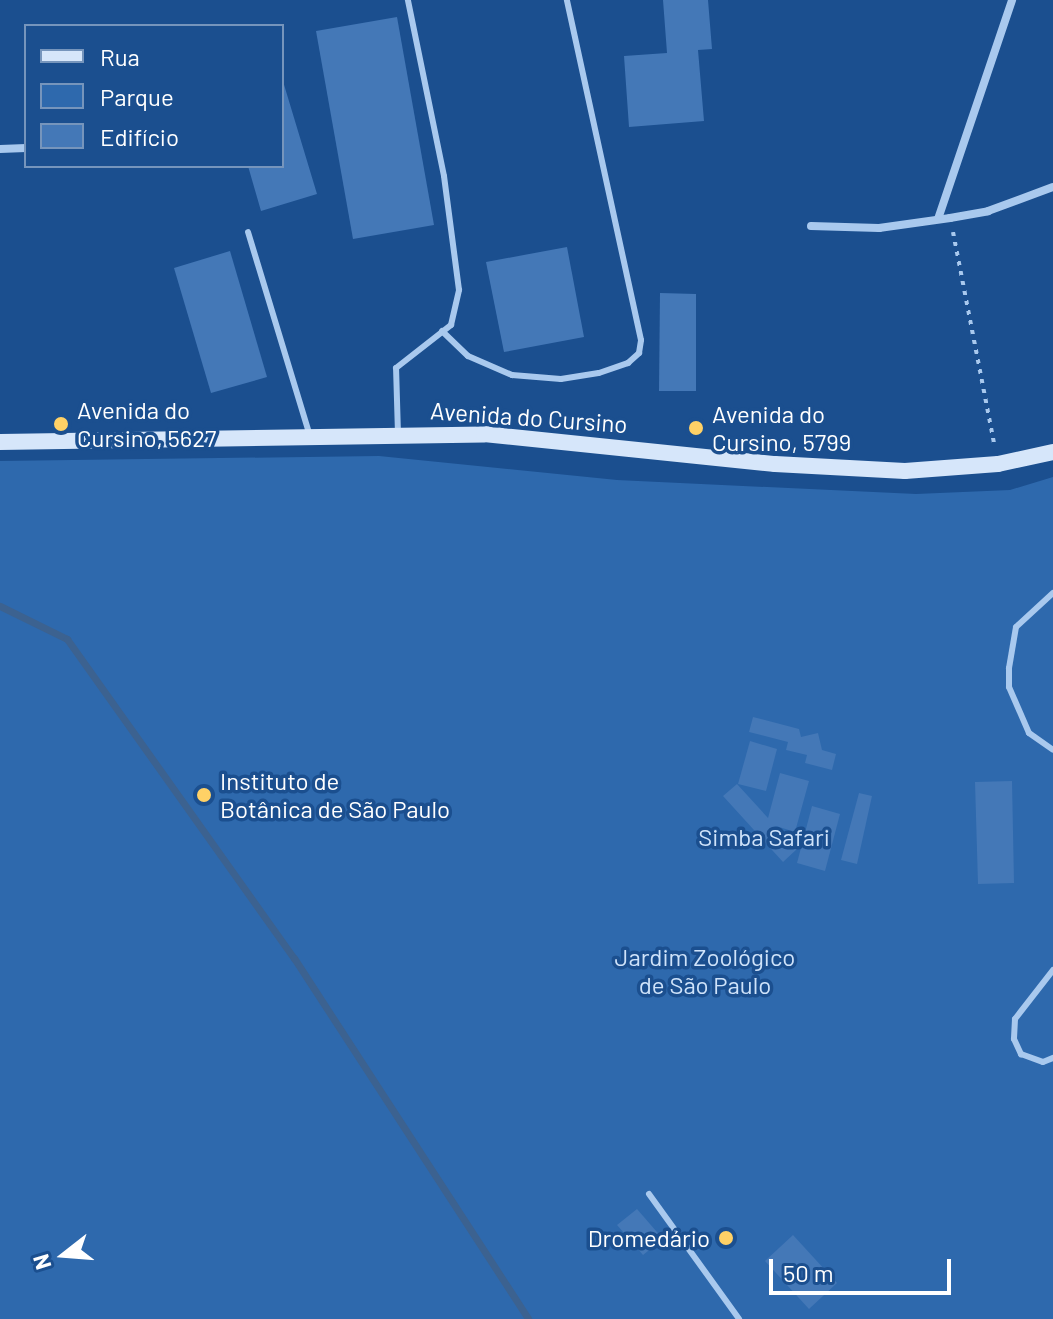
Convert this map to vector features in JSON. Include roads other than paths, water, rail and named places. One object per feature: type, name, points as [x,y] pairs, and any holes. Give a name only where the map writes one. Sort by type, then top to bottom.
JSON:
[{"type":"main road","name":"Avenida do Cursino","points":[[0,442],[398,435],[548,438],[775,464],[890,470],[998,464],[1053,452]]},
{"type":"street","points":[[938,219],[1012,0]]},
{"type":"street","points":[[0,149],[24,148]]},
{"type":"street","points":[[811,226],[879,228],[950,218],[988,211],[1053,187]]},
{"type":"lane","points":[[398,435],[396,368],[455,319],[459,267],[408,0]]},
{"type":"lane","points":[[442,331],[468,356],[512,375],[561,379],[599,373],[628,363],[639,353],[641,340],[567,0]]},
{"type":"lane","points":[[248,232],[310,436]]},
{"type":"lane","points":[[1053,593],[1016,627],[1009,687],[1029,733],[1053,750]]},
{"type":"lane","points":[[1053,970],[1015,1019],[1014,1039],[1021,1054],[1043,1062],[1053,1058]]},
{"type":"lane","points":[[649,1194],[739,1319]]},
{"type":"waterway","points":[[0,606],[67,639],[294,958],[528,1319]]},
{"type":"place","name":"Avenida do Cursino, 5627","points":[[61,424]]},
{"type":"place","name":"Avenida do Cursino, 5799","points":[[696,428]]},
{"type":"place","name":"Instituto de Botânica de São Paulo","points":[[204,795]]},
{"type":"place","name":"Dromedário","points":[[726,1238]]},
{"type":"park label","name":"Simba Safari","points":[[764,837]]},
{"type":"park label","name":"Jardim Zoológico de São Paulo","points":[[705,971]]}]
